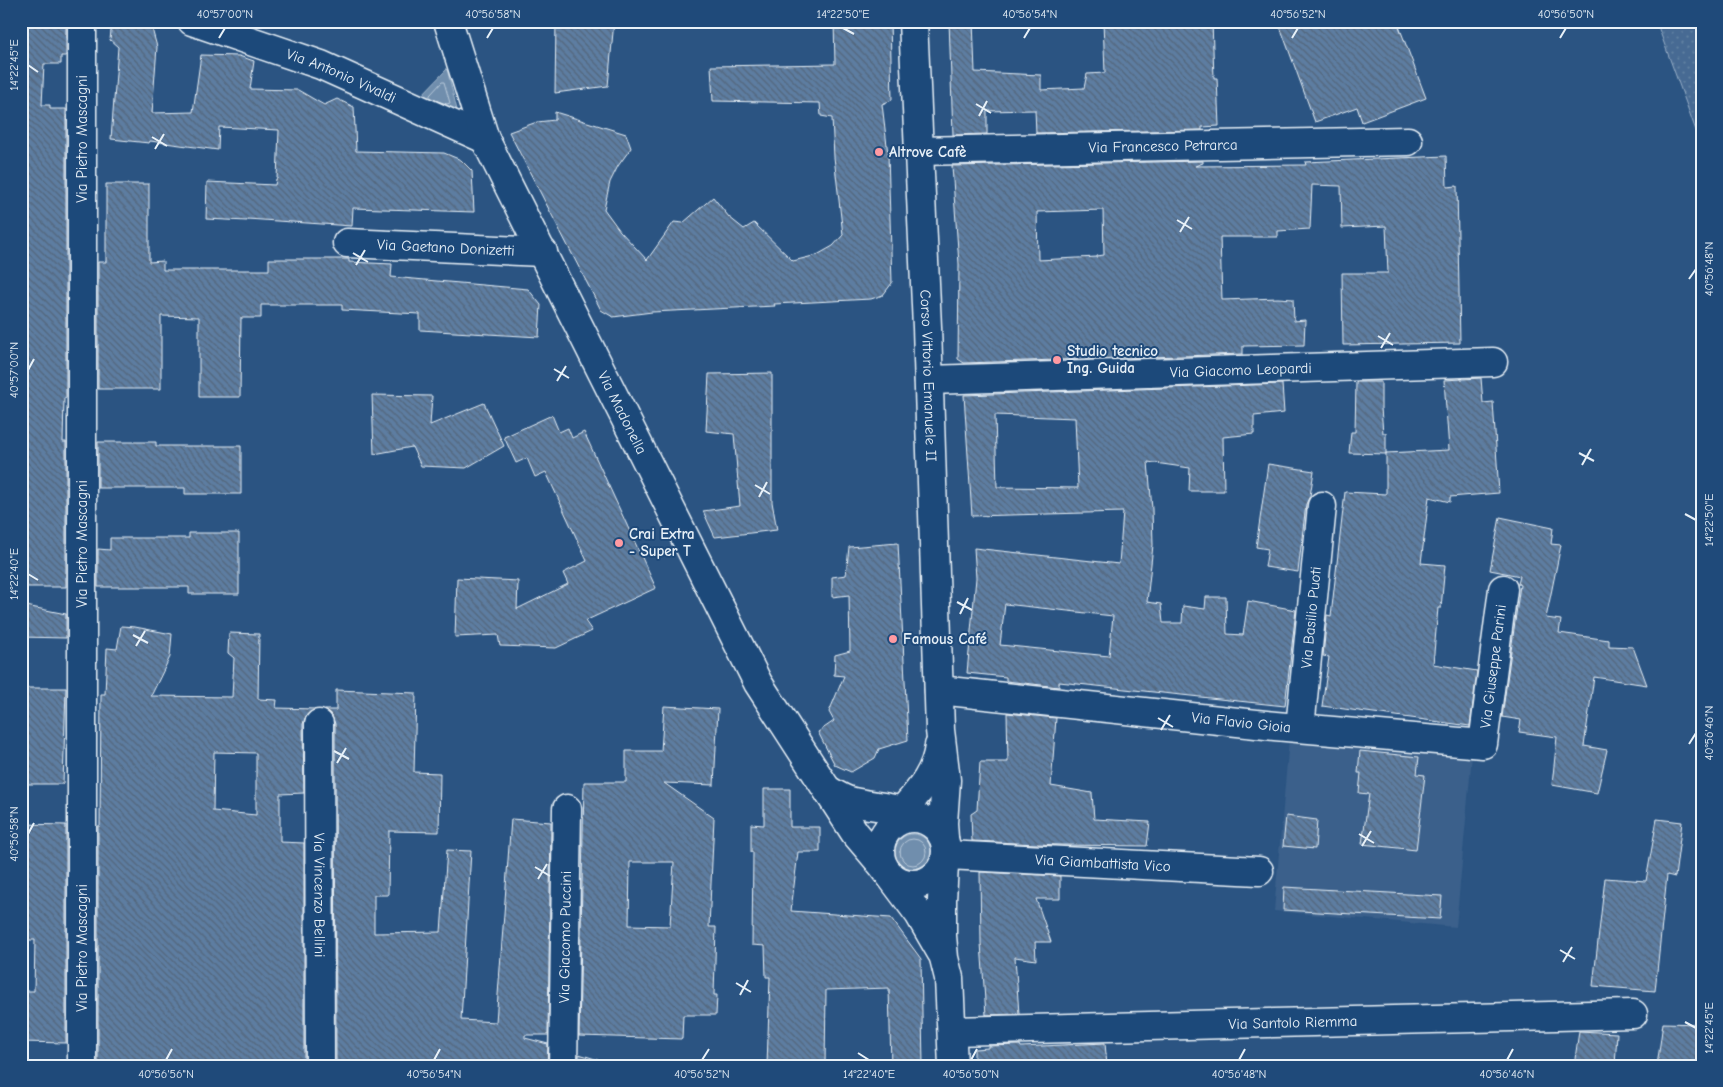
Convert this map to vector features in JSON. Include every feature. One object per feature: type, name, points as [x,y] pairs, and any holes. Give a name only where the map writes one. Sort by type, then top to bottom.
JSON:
[{"type":"street","name":"Via Pietro Mascagni","points":[[82,21],[82,1066]]},
{"type":"street","name":"Via Antonio Vivaldi","points":[[192,21],[321,65],[485,139]]},
{"type":"street","name":"Via Madonella","points":[[448,21],[485,139],[544,252],[590,349],[758,683],[855,834],[886,870],[923,920],[944,958]]},
{"type":"street","name":"Corso Vittorio Emanuele II","points":[[912,21],[929,380],[940,730],[946,780],[943,823],[945,853],[942,918],[944,958],[949,978],[953,1066]]},
{"type":"street","name":"Via Francesco Petrarca","points":[[918,152],[1408,141]]},
{"type":"street","name":"Via Gaetano Donizetti","points":[[347,244],[544,252]]},
{"type":"street","name":"Via Giacomo Leopardi","points":[[929,380],[1493,362]]},
{"type":"street","name":"Via Basilio Puoti","points":[[1300,728],[1322,506]]},
{"type":"street","name":"Via Giuseppe Parini","points":[[1483,744],[1503,589]]},
{"type":"street","name":"Via Flavio Gioia","points":[[939,690],[1300,728],[1483,744]]},
{"type":"street","name":"Via Vincenzo Bellini","points":[[319,724],[320,1066]]},
{"type":"street","name":"Corso Vittorio Emanuele II","points":[[886,870],[880,857],[880,846],[902,819],[932,771],[936,763],[940,730]]},
{"type":"street","points":[[828,790],[843,799],[902,819],[925,819],[933,823],[940,830],[945,853],[938,874],[918,884],[908,884],[898,881],[886,870]]},
{"type":"street","name":"Via Giacomo Puccini","points":[[563,1066],[567,809]]},
{"type":"street","name":"Via Giambattista Vico","points":[[945,853],[1259,871]]},
{"type":"street","name":"Via Santolo Riemma","points":[[952,1031],[1633,1014]]},
{"type":"shaded area","points":[[1656,21],[1702,21],[1702,147]]},
{"type":"shaded area","points":[[1289,739],[1472,755],[1456,927],[1274,911]]},
{"type":"water","points":[[447,69],[458,114],[418,99]]},
{"type":"water","points":[[913,834],[920,835],[926,839],[930,845],[930,859],[926,865],[920,869],[913,870],[906,869],[900,865],[896,859],[895,852],[896,845],[900,839],[906,835]]},
{"type":"building","points":[[66,21],[66,56],[61,56],[61,64],[44,64],[42,105],[50,105],[50,109],[66,109],[66,398],[64,398],[63,442],[66,442],[66,587],[21,587],[21,22]]},
{"type":"building","points":[[112,21],[132,21],[151,25],[157,47],[152,113],[193,112],[201,55],[239,56],[254,61],[250,89],[298,90],[324,105],[337,99],[354,107],[356,151],[444,153],[461,160],[472,171],[474,212],[353,208],[352,226],[247,219],[247,221],[206,219],[207,182],[275,185],[277,179],[279,130],[219,127],[218,150],[150,141],[149,143],[111,139],[118,47],[110,40]]},
{"type":"building","points":[[556,21],[614,21],[608,86],[555,93]]},
{"type":"building","points":[[834,21],[890,21],[892,100],[882,104],[888,154],[892,283],[883,295],[871,299],[652,312],[613,317],[601,310],[509,132],[537,122],[555,120],[555,112],[626,134],[631,148],[618,166],[610,182],[604,209],[620,231],[647,260],[674,222],[683,223],[713,197],[729,217],[744,229],[754,223],[793,261],[817,255],[833,246],[843,235],[834,157],[832,118],[821,116],[820,103],[713,101],[711,66],[835,64]]},
{"type":"building","points":[[949,21],[973,21],[975,72],[1041,75],[1041,90],[1084,88],[1087,74],[1105,73],[1103,21],[1212,21],[1214,78],[1217,78],[1219,126],[1202,127],[1202,130],[1036,133],[1035,110],[987,111],[987,134],[953,135]]},
{"type":"building","points":[[1278,21],[1397,21],[1426,98],[1362,122],[1357,107],[1315,122]]},
{"type":"building","points":[[1446,156],[1447,187],[1457,186],[1460,343],[1343,345],[1342,273],[1388,273],[1386,226],[1342,228],[1341,186],[1312,185],[1310,229],[1278,231],[1278,237],[1220,237],[1222,300],[1293,299],[1294,321],[1305,320],[1304,345],[1243,346],[1243,354],[964,363],[958,359],[959,264],[952,166],[1203,161],[1203,163],[1195,166],[1306,165],[1305,162]],"holes":[[[1103,210],[1104,255],[1038,260],[1037,212]]]},
{"type":"building","points":[[106,184],[149,184],[149,262],[163,261],[163,270],[269,270],[269,259],[349,259],[349,262],[392,264],[391,277],[528,289],[541,305],[539,337],[420,330],[420,314],[342,310],[342,305],[261,305],[261,318],[241,318],[240,397],[199,397],[199,317],[161,316],[161,389],[98,389],[98,262],[106,262]]},
{"type":"building","points":[[772,373],[772,502],[777,530],[715,537],[703,511],[740,506],[734,434],[706,431],[709,374]]},
{"type":"building","points":[[1481,378],[1483,403],[1493,402],[1499,493],[1450,497],[1450,502],[1429,497],[1421,563],[1445,565],[1441,608],[1438,608],[1433,664],[1477,671],[1470,726],[1322,706],[1329,657],[1323,656],[1327,615],[1331,616],[1345,492],[1386,494],[1386,453],[1449,450],[1444,380]]},
{"type":"building","points":[[1356,382],[1381,382],[1381,408],[1383,433],[1386,433],[1386,454],[1349,453],[1351,432],[1355,432]]},
{"type":"building","points":[[1282,384],[1284,413],[1254,416],[1254,434],[1223,437],[1224,491],[1189,491],[1190,468],[1148,462],[1153,545],[1147,602],[1161,604],[1163,623],[1182,623],[1183,606],[1205,609],[1206,597],[1226,597],[1227,634],[1243,635],[1248,601],[1296,610],[1285,706],[1059,682],[1059,687],[1006,681],[1006,677],[967,673],[976,578],[974,548],[1119,564],[1123,512],[972,516],[964,395]],"holes":[[[995,415],[1075,418],[1078,488],[997,487]],[[1005,604],[1113,616],[1109,656],[1000,645]]]},
{"type":"building","points":[[372,395],[432,396],[430,425],[484,403],[504,446],[466,468],[421,466],[412,447],[374,454]]},
{"type":"building","points":[[552,415],[559,432],[568,428],[572,438],[584,432],[656,588],[585,621],[592,631],[556,648],[500,646],[498,635],[455,637],[457,578],[518,581],[517,609],[568,584],[563,573],[587,561],[546,472],[535,477],[527,458],[516,463],[504,437]]},
{"type":"building","points":[[98,442],[156,442],[156,446],[241,446],[241,494],[185,494],[185,488],[98,488]]},
{"type":"building","points":[[1268,464],[1314,471],[1310,496],[1306,504],[1298,572],[1265,567],[1268,549],[1256,547]]},
{"type":"building","points":[[1500,517],[1553,528],[1551,544],[1561,545],[1546,618],[1561,620],[1559,633],[1609,640],[1609,646],[1633,647],[1647,685],[1594,677],[1584,746],[1607,750],[1597,793],[1552,785],[1557,737],[1519,732],[1521,720],[1502,717],[1520,576],[1490,570]]},
{"type":"building","points":[[189,533],[239,533],[239,594],[189,594],[189,587],[98,587],[98,549],[110,550],[110,538],[189,538]]},
{"type":"building","points":[[898,543],[908,740],[879,749],[875,758],[851,772],[835,765],[818,732],[834,721],[829,712],[844,676],[834,675],[835,655],[850,651],[849,595],[832,597],[832,577],[846,575],[849,547]]},
{"type":"building","points":[[21,605],[66,614],[66,638],[21,637]]},
{"type":"building","points":[[121,626],[172,634],[170,657],[151,696],[232,697],[234,658],[228,653],[229,633],[259,634],[258,699],[277,700],[276,708],[315,709],[306,716],[303,724],[304,793],[280,794],[280,842],[304,843],[304,1066],[204,1064],[204,1066],[98,1066],[98,826],[100,826],[101,694],[105,694],[107,648],[117,649]],"holes":[[[214,752],[256,753],[256,815],[213,811]]]},
{"type":"building","points":[[21,688],[66,688],[63,784],[21,784]]},
{"type":"building","points":[[336,690],[416,693],[414,772],[440,773],[439,832],[389,831],[388,895],[374,895],[374,933],[441,932],[447,850],[471,851],[461,1020],[496,1022],[511,819],[551,822],[548,1035],[525,1035],[525,1038],[548,1044],[547,1066],[336,1066],[335,724],[332,716],[325,710],[336,710]]},
{"type":"building","points":[[664,706],[718,709],[714,785],[664,783],[714,818],[709,927],[716,927],[714,995],[717,995],[716,1015],[683,1015],[682,1039],[579,1036],[584,782],[626,782],[626,751],[661,751]],"holes":[[[630,862],[674,862],[670,926],[629,925]]]},
{"type":"building","points":[[1007,713],[1056,718],[1051,786],[1092,793],[1094,819],[1150,822],[1147,846],[1059,845],[972,841],[971,814],[977,810],[980,762],[1008,762]]},
{"type":"building","points":[[1360,751],[1419,757],[1417,774],[1425,775],[1416,850],[1362,844],[1369,794],[1359,793],[1361,773],[1358,773]]},
{"type":"building","points":[[764,789],[790,789],[790,827],[820,827],[820,852],[798,852],[791,911],[891,918],[921,959],[923,1066],[891,1066],[889,988],[826,990],[825,1066],[767,1066],[770,977],[766,977],[765,946],[752,945],[753,852],[751,852],[751,824],[764,825]]},
{"type":"building","points":[[1286,816],[1317,820],[1315,849],[1283,846]]},
{"type":"building","points":[[1657,819],[1682,822],[1675,877],[1667,875],[1655,991],[1593,986],[1605,878],[1646,881]]},
{"type":"building","points":[[21,824],[66,825],[66,1043],[21,1042],[21,991],[34,991],[35,940],[21,940]]},
{"type":"building","points":[[980,872],[1060,876],[1060,899],[1036,899],[1051,942],[1035,942],[1036,960],[1015,957],[1019,1014],[986,1015],[981,943]]},
{"type":"building","points":[[1284,887],[1442,896],[1440,919],[1283,910]]},
{"type":"building","points":[[1663,1023],[1702,1024],[1702,1066],[1657,1066]]},
{"type":"building","points":[[1579,1031],[1617,1033],[1615,1066],[1574,1066]]},
{"type":"building","points":[[1105,1043],[1107,1066],[974,1066],[974,1049],[988,1048],[988,1046],[1020,1045],[1021,1047]]},
{"type":"building","points":[[579,1054],[602,1061],[601,1066],[579,1066]]},
{"type":"place","name":"Altrove Cafè","points":[[879,152]]},
{"type":"place","name":"Studio tecnico Ing. Guida","points":[[1057,360]]},
{"type":"place","name":"Crai Extra - Super T","points":[[619,543]]},
{"type":"place","name":"Famous Café","points":[[893,639]]}]
